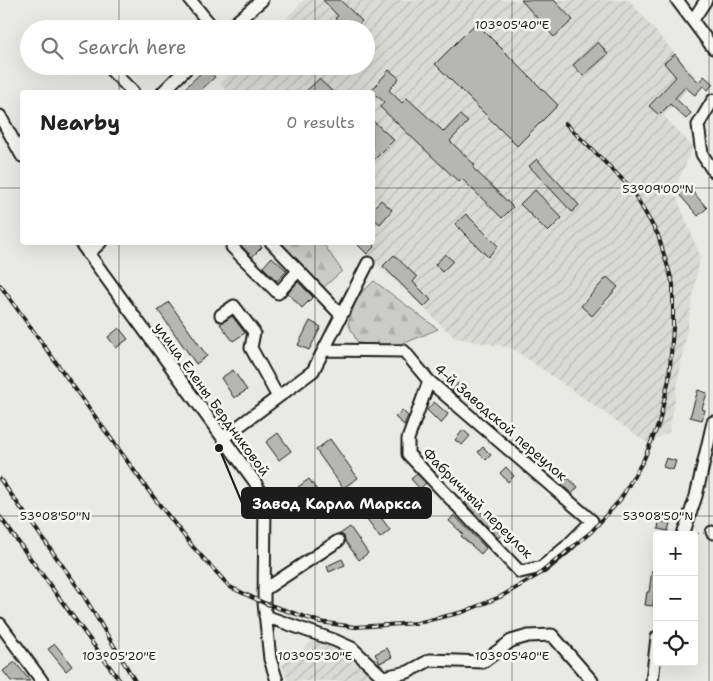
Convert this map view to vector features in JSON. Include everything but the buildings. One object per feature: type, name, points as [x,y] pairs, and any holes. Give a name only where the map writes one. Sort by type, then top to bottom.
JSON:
[{"type":"street","points":[[190,0],[207,20]]},
{"type":"street","points":[[239,20],[262,0]]},
{"type":"street","points":[[677,0],[713,48]]},
{"type":"street","points":[[693,20],[706,0]]},
{"type":"street","points":[[117,75],[131,90]]},
{"type":"street","points":[[165,90],[180,75]]},
{"type":"street","points":[[713,100],[698,125],[702,154],[713,171]]},
{"type":"street","points":[[0,116],[20,152]]},
{"type":"street","name":"улица Елены Бердниковой","points":[[82,245],[255,482],[265,502],[265,616],[270,659],[277,681]]},
{"type":"street","points":[[88,254],[98,245]]},
{"type":"street","points":[[273,245],[341,315]]},
{"type":"street","points":[[232,247],[278,293],[298,271]]},
{"type":"street","points":[[223,438],[313,371],[368,264]]},
{"type":"street","points":[[221,315],[234,306],[254,332],[251,348],[278,396]]},
{"type":"street","name":"4-й Заводской переулок","points":[[324,350],[404,351],[429,381],[592,521],[566,547]]},
{"type":"street","name":"Фабричный переулок","points":[[429,381],[408,439],[408,454],[520,572],[542,567],[566,547]]},
{"type":"street","points":[[684,531],[696,496],[713,422]]},
{"type":"street","points":[[264,590],[338,541]]},
{"type":"street","points":[[265,616],[352,648],[383,677],[408,672],[430,660],[483,662],[511,642],[528,636],[552,635],[592,681]]},
{"type":"street","points":[[0,624],[42,681]]},
{"type":"street","points":[[652,681],[654,666]]},
{"type":"path","points":[[698,533],[712,533]]},
{"type":"shaded area","points":[[304,0],[629,0],[696,78],[664,116],[693,147],[674,191],[700,256],[669,432],[648,443],[512,348],[455,338],[357,245],[375,245],[375,90],[226,90],[220,83],[228,75],[375,75],[375,20],[285,20]]},
{"type":"shaded area","points":[[313,641],[352,653],[381,680],[409,678],[411,681],[288,681],[282,665]]},
{"type":"green space","points":[[282,245],[324,245],[342,271],[324,287]]},
{"type":"green space","points":[[374,281],[438,329],[405,343],[381,345],[358,343],[348,324],[357,297]]},
{"type":"railway","points":[[0,285],[151,494],[193,547],[230,587],[264,603],[320,622],[355,627],[417,623],[463,612],[500,597],[538,575],[591,532],[620,500],[644,459],[659,423],[669,379],[673,328],[673,284],[658,235],[631,188],[565,123]]},
{"type":"railway","points":[[0,479],[82,593],[135,681]]},
{"type":"railway","points":[[0,517],[120,681]]},
{"type":"place","name":"Завод Карла Маркса","points":[[219,448]]}]
